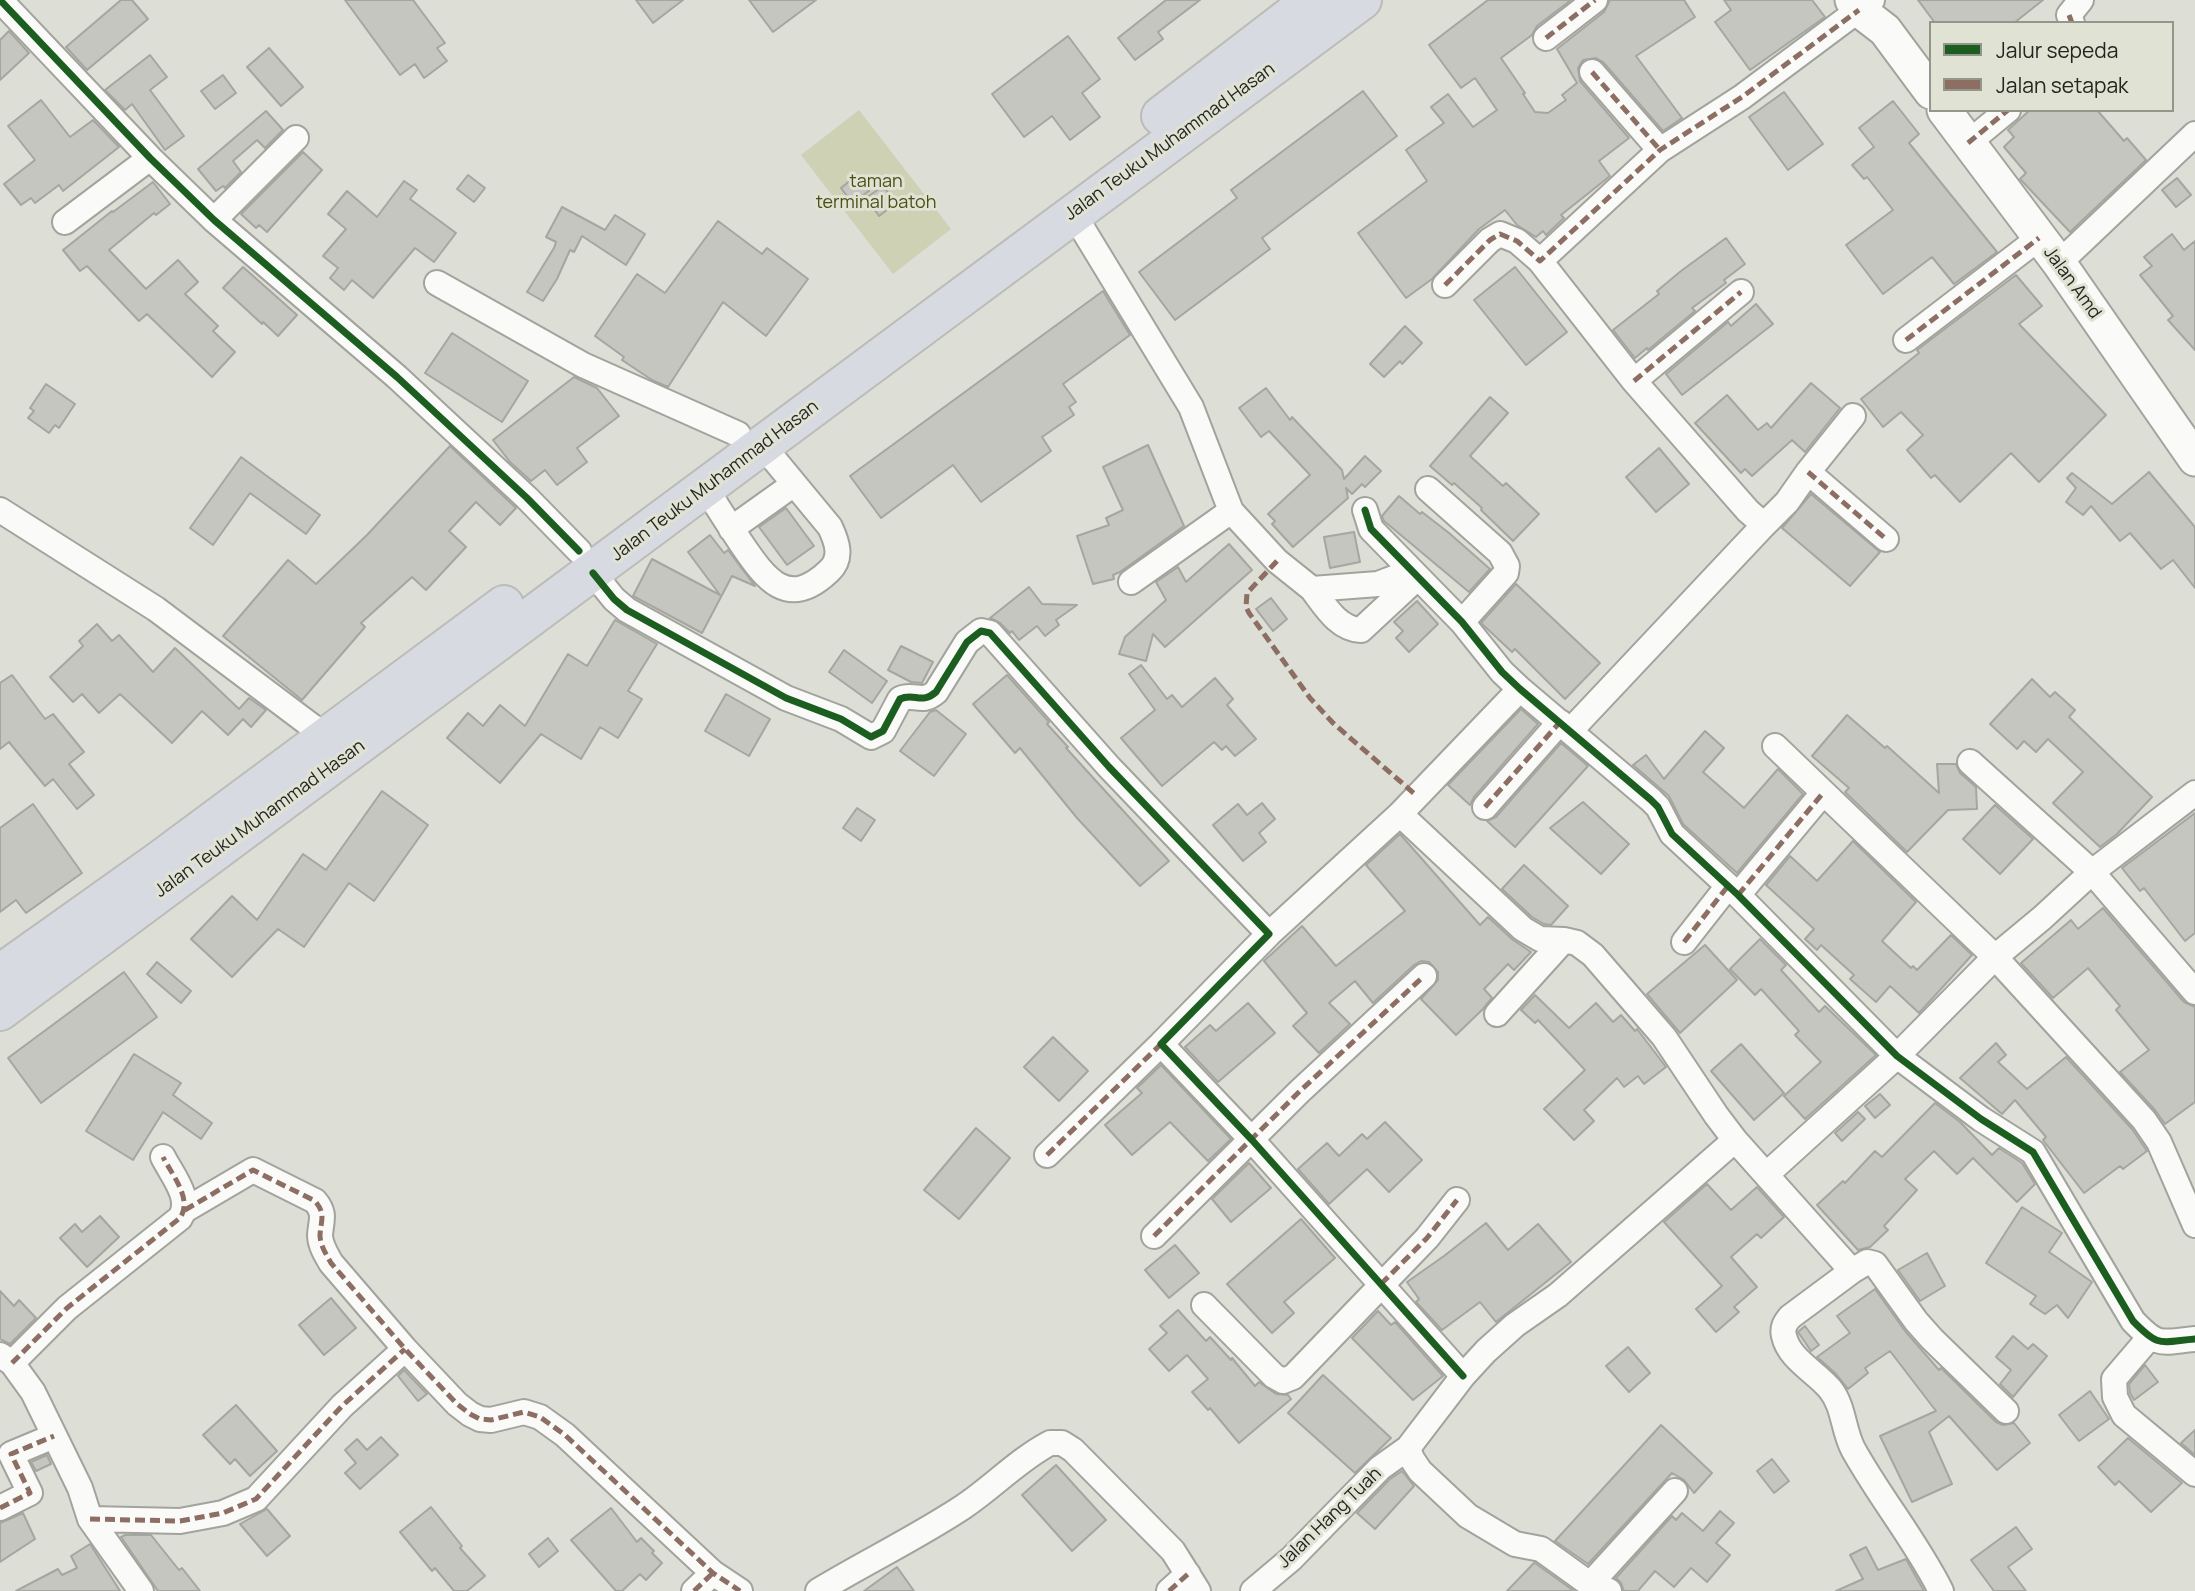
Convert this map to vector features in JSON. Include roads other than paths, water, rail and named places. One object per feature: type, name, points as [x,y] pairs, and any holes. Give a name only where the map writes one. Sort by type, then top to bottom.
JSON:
[{"type":"highway","name":"Jalan Teuku Muhammad Hasan","points":[[1054,218],[1312,0]]},
{"type":"highway","name":"Jalan Teuku Muhammad Hasan","points":[[0,1011],[247,812],[1004,250],[1054,218],[1362,0]]},
{"type":"highway","name":"Jalan Teuku Muhammad Hasan","points":[[0,974],[247,812],[324,736],[586,562],[706,488],[750,440]]},
{"type":"street","points":[[0,0],[149,158],[214,220],[397,377],[527,498],[586,562],[614,599],[627,610],[786,698],[841,719],[871,737],[883,731],[900,699],[909,696],[920,699],[932,696],[967,642],[981,631],[990,633],[1109,766],[1269,934]]},
{"type":"street","points":[[1546,38],[1595,0]]},
{"type":"street","points":[[2071,21],[2069,15],[2081,0]]},
{"type":"street","points":[[1540,261],[1660,150],[1742,97],[1869,8],[1929,89]]},
{"type":"street","points":[[1592,72],[1660,150]]},
{"type":"street","name":"Jalan Amd","points":[[1945,112],[2049,251],[2195,459]]},
{"type":"street","points":[[1968,143],[2006,112]]},
{"type":"street","points":[[1906,340],[2049,251],[2195,134]]},
{"type":"street","points":[[214,220],[296,138]]},
{"type":"street","points":[[65,222],[149,158]]},
{"type":"street","points":[[1054,218],[1191,407],[1231,511],[1277,561],[1312,589],[1334,617],[1349,630],[1361,630],[1415,574]]},
{"type":"street","points":[[1445,285],[1490,240],[1500,234],[1517,241],[1540,261],[1634,380],[1748,511],[1764,525]]},
{"type":"street","points":[[437,283],[583,365],[750,440],[794,484],[830,527],[837,541],[839,555],[834,566],[817,582],[798,590],[783,589],[770,581],[758,568],[706,488]]},
{"type":"street","points":[[1634,380],[1741,292]]},
{"type":"street","points":[[1485,807],[1787,502],[1853,416]]},
{"type":"street","points":[[1808,472],[1886,539]]},
{"type":"street","points":[[731,529],[794,484]]},
{"type":"street","points":[[1428,489],[1500,553],[1507,566],[1506,573],[1462,622]]},
{"type":"street","points":[[0,510],[156,609],[324,736]]},
{"type":"street","points":[[1365,510],[1371,529],[1462,622],[1502,672],[1651,800],[1658,807],[1672,834],[1733,891],[1897,1056],[1981,1119],[2033,1152],[2127,1312],[2149,1338],[2160,1342],[2195,1339]]},
{"type":"street","points":[[1130,582],[1231,511]]},
{"type":"street","points":[[1312,589],[1377,584],[1415,574]]},
{"type":"street","points":[[1047,1155],[1269,934],[1400,814],[1520,689]]},
{"type":"street","points":[[1775,746],[1995,957],[2144,1120],[2158,1142],[2195,1225]]},
{"type":"street","points":[[1970,762],[2092,872],[2195,992]]},
{"type":"street","points":[[1684,942],[1823,793]]},
{"type":"street","points":[[1767,1174],[1897,1056],[1995,957],[2092,872],[2195,793]]},
{"type":"street","points":[[1400,814],[1523,929],[1540,939],[1564,940],[1585,948],[1619,983],[1664,1037],[1735,1140],[1852,1271]]},
{"type":"street","points":[[1497,1014],[1564,940]]},
{"type":"street","points":[[1154,1236],[1300,1091],[1424,976]]},
{"type":"street","points":[[1161,1044],[1252,1140],[1463,1377]]},
{"type":"street","name":"Jalan Hang Tuah","points":[[1254,1591],[1290,1559],[1380,1468],[1408,1448],[1486,1351],[1515,1325],[1558,1295],[1735,1140]]},
{"type":"street","points":[[163,1157],[181,1191],[185,1210]]},
{"type":"street","points":[[141,1591],[90,1519],[80,1488],[33,1392],[6,1359],[180,1218],[185,1210],[253,1170],[315,1201],[322,1209],[324,1220],[320,1235],[322,1247],[331,1263],[405,1349],[457,1404],[480,1419],[491,1420],[524,1412],[540,1417],[565,1435],[713,1573],[740,1591]]},
{"type":"street","points":[[1204,1305],[1274,1376],[1283,1381],[1293,1377],[1427,1238],[1457,1200]]},
{"type":"street","points":[[1941,1591],[1926,1561],[1851,1445],[1830,1390],[1801,1363],[1788,1346],[1783,1335],[1784,1325],[1790,1317],[1852,1271],[1867,1262],[1875,1264],[1916,1321],[2006,1411]]},
{"type":"street","points":[[2149,1338],[2114,1379],[2115,1397],[2124,1415],[2195,1474]]},
{"type":"street","points":[[90,1519],[180,1521],[223,1513],[256,1499],[342,1406],[405,1349]]},
{"type":"street","points":[[0,1508],[30,1493],[11,1454],[54,1436]]},
{"type":"street","points":[[818,1591],[945,1519],[1050,1443],[1062,1443],[1073,1450],[1173,1551],[1193,1582],[1169,1591]]},
{"type":"street","points":[[1408,1448],[1420,1471],[1468,1517],[1515,1544],[1541,1549],[1553,1555],[1590,1586],[1675,1491]]},
{"type":"street","points":[[694,1591],[713,1573]]},
{"type":"park label","name":"taman terminal batoh","points":[[876,192]]}]
